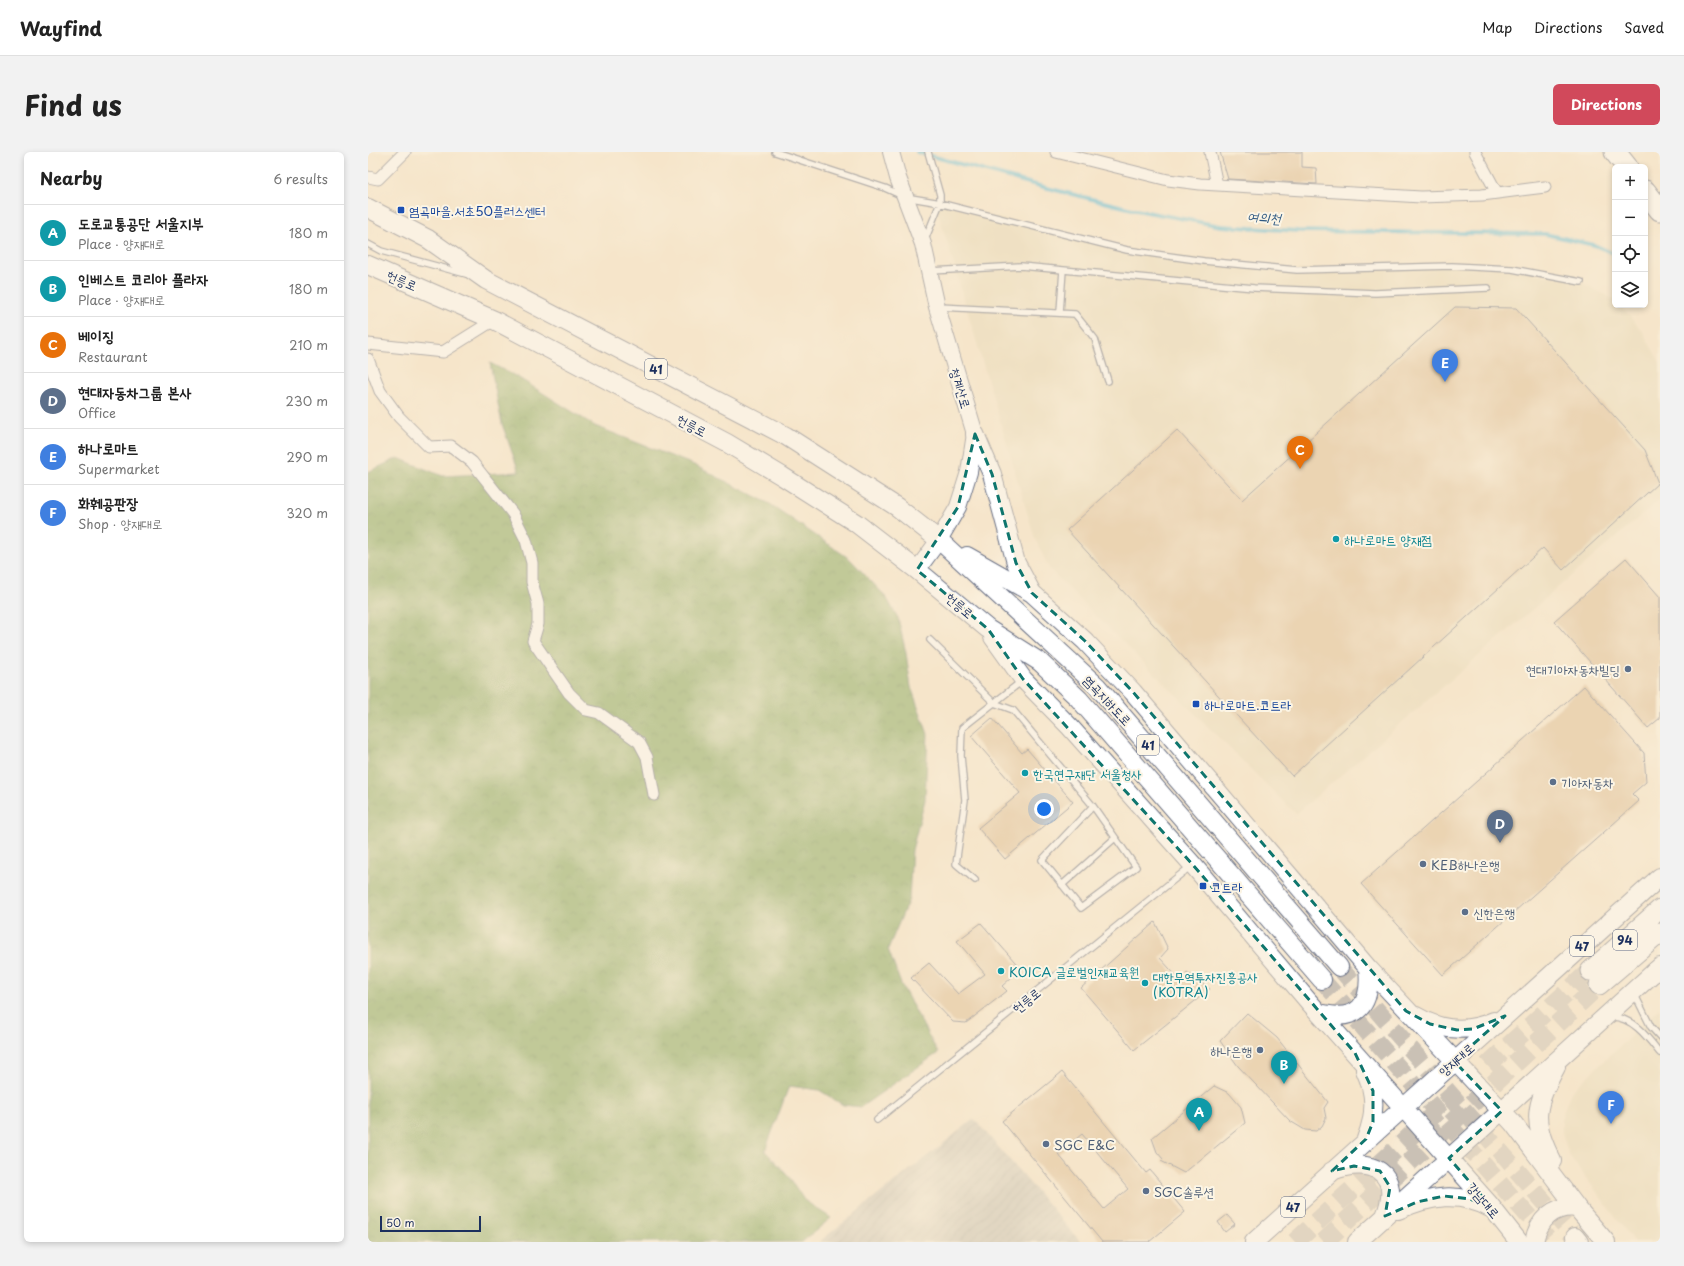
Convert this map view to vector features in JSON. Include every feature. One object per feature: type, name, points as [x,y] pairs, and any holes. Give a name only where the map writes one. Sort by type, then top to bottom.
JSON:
[{"type":"highway","points":[[1615,152],[1625,164]]},
{"type":"highway","points":[[1648,195],[1660,210]]},
{"type":"highway","name":"94","points":[[1660,909],[1595,978],[1660,933]]},
{"type":"main road","name":"청계산로","points":[[891,152],[898,178],[923,244],[937,307],[975,434],[969,472],[958,508],[939,540],[917,570]]},
{"type":"main road","name":"41","points":[[368,208],[428,239],[486,280],[786,436],[896,507],[939,540]]},
{"type":"main road","name":"헌릉로","points":[[368,265],[494,320],[727,443],[856,523],[917,570],[988,629]]},
{"type":"main road","points":[[975,434],[992,474],[1016,563],[1032,593]]},
{"type":"main road","points":[[939,540],[1032,593],[1085,641],[1132,692],[1368,968],[1513,1123],[1577,1208],[1606,1242]]},
{"type":"main road","name":"염곡지하도로","points":[[939,540],[1097,686],[1339,967]]},
{"type":"main road","points":[[988,629],[1024,679],[1070,727],[1193,865],[1355,1054],[1367,1076],[1374,1097],[1374,1116],[1366,1139]]},
{"type":"main road","name":"염곡지하도로","points":[[988,629],[1040,662],[1079,699],[1322,980]]},
{"type":"main road","name":"양재대로","points":[[1254,1242],[1366,1139],[1660,877]]},
{"type":"main road","points":[[1319,1013],[1346,1016],[1359,1010],[1365,1003],[1368,995],[1368,968]]},
{"type":"main road","points":[[1577,1208],[1541,1138],[1538,1118],[1543,1096],[1564,1054],[1606,1018],[1658,969]]},
{"type":"main road","points":[[1406,1010],[1430,1024],[1457,1030],[1476,1027],[1505,1016]]},
{"type":"main road","points":[[1357,1242],[1583,1037]]},
{"type":"main road","name":"강남대로","points":[[1355,1054],[1449,1158],[1494,1210],[1518,1242]]},
{"type":"main road","points":[[1332,1171],[1354,1166],[1364,1166],[1380,1171],[1388,1179],[1390,1187],[1390,1201],[1385,1216]]},
{"type":"main road","points":[[1385,1216],[1417,1202],[1444,1196],[1470,1200],[1494,1210]]},
{"type":"main road","points":[[1534,1242],[1536,1230],[1545,1218],[1558,1210],[1577,1208]]},
{"type":"street","points":[[368,177],[378,179],[405,152]]},
{"type":"street","points":[[1056,152],[1168,180],[1217,185],[1421,197],[1497,193],[1545,187]]},
{"type":"street","points":[[1210,152],[1217,185]]},
{"type":"street","points":[[1474,152],[1497,193]]},
{"type":"street","points":[[368,344],[443,352],[494,320]]},
{"type":"street","points":[[368,359],[380,391],[404,422],[429,447],[451,446],[472,462],[513,514],[526,540],[532,563],[532,582],[538,604],[538,624],[533,641],[569,693],[586,710],[599,713],[639,742],[647,757],[654,795]]},
{"type":"lane","points":[[775,152],[885,188],[905,198],[940,203],[1127,250],[1204,261],[1297,270],[1452,266],[1512,269],[1581,282]]},
{"type":"lane","points":[[923,244],[940,203],[940,195],[928,152]]},
{"type":"lane","points":[[368,244],[381,251],[486,280]]},
{"type":"lane","points":[[929,271],[1021,266],[1254,288],[1375,293],[1488,288]]},
{"type":"lane","points":[[1060,312],[1063,270]]},
{"type":"lane","points":[[937,307],[1060,312],[1075,314],[1094,339],[1108,381]]},
{"type":"lane","points":[[930,640],[994,703],[1013,710],[1093,806],[1136,867],[1081,908],[1042,860],[1093,806]]},
{"type":"lane","points":[[975,880],[956,864],[964,800],[962,728],[1024,679]]},
{"type":"lane","points":[[1062,885],[1116,838]]},
{"type":"lane","name":"헌릉로","points":[[877,1120],[1193,865]]},
{"type":"lane","points":[[1634,990],[1635,999],[1648,1022],[1660,1037]]},
{"type":"lane","points":[[1606,1018],[1614,1016],[1637,1027],[1660,1053]]},
{"type":"highlighted area","points":[[975,434],[992,474],[1016,563],[1032,593],[1085,641],[1133,692],[1406,1011],[1430,1024],[1457,1030],[1473,1029],[1505,1016],[1454,1061],[1502,1111],[1449,1158],[1494,1210],[1470,1199],[1444,1196],[1417,1202],[1385,1216],[1390,1187],[1380,1171],[1354,1166],[1332,1171],[1366,1139],[1373,1122],[1373,1091],[1355,1053],[1193,865],[1023,679],[988,629],[917,570],[958,507]]},
{"type":"shaded area","name":"하나로마트 양재점","points":[[935,202],[1127,250],[1297,270],[1452,266],[1512,269],[1581,282],[1612,298],[1612,308],[1623,308],[1643,332],[1660,363],[1660,499],[1296,814],[1050,570],[1035,539]]},
{"type":"shaded area","points":[[1660,1008],[1660,1242],[1634,1242],[1569,1155],[1562,1133],[1562,1115],[1571,1092]]},
{"type":"shaded area","points":[[974,1119],[1081,1242],[819,1242]]},
{"type":"green space","points":[[490,363],[519,378],[595,426],[694,465],[770,504],[850,559],[886,597],[898,618],[906,653],[911,687],[928,734],[925,800],[912,850],[909,899],[888,949],[901,984],[938,1053],[861,1107],[843,1105],[819,1090],[789,1086],[765,1151],[787,1174],[804,1200],[831,1218],[802,1242],[368,1242],[368,472],[398,458],[443,476],[519,472],[502,424]]},
{"type":"building","points":[[1220,152],[1302,152],[1302,167],[1316,168],[1317,184],[1228,179]]},
{"type":"building","name":"하나로마트 양재점","points":[[1455,307],[1516,308],[1645,450],[1658,483],[1563,570],[1543,548],[1292,776],[1067,530],[1177,430],[1242,500]]},
{"type":"building","name":"현대기아자동차빌딩","points":[[1626,558],[1660,597],[1660,718],[1648,728],[1554,621]]},
{"type":"building","points":[[1584,686],[1644,753],[1646,782],[1632,794],[1639,801],[1443,975],[1361,884]]},
{"type":"building","name":"한국연구재단 서울청사","points":[[992,718],[1022,753],[1027,749],[1073,802],[1005,859],[978,828],[1020,793],[971,736]]},
{"type":"building","name":"대한무역투자진흥공사 (KOTRA)","points":[[1155,922],[1168,949],[1160,958],[1179,979],[1187,972],[1210,989],[1134,1050],[1081,988]]},
{"type":"building","name":"KOICA 글로벌인재교육원","points":[[981,923],[1021,969],[1002,986],[1007,991],[966,1023],[953,1022],[911,978],[929,963],[958,994],[985,974],[957,941]]},
{"type":"building","points":[[1247,1013],[1277,1038],[1328,1102],[1324,1108],[1326,1118],[1322,1126],[1316,1131],[1305,1130],[1290,1121],[1238,1066],[1220,1041]]},
{"type":"building","name":"SGC E&C","points":[[1062,1072],[1146,1173],[1150,1170],[1185,1212],[1149,1242],[1102,1242],[1002,1121]],"holes":[[[1082,1134],[1128,1189],[1104,1209],[1058,1154]]]},
{"type":"building","points":[[1214,1086],[1229,1093],[1241,1107],[1245,1123],[1184,1173],[1161,1161],[1163,1159],[1157,1152],[1152,1138]]},
{"type":"building","points":[[1227,1215],[1235,1224],[1225,1232],[1218,1222]]},
{"type":"waterway","name":"여의천","points":[[917,152],[1047,188],[1136,210],[1221,226],[1298,231],[1545,234],[1594,245],[1612,253]]},
{"type":"tunnel","points":[[1339,967],[1575,1237]]},
{"type":"tunnel","points":[[1295,1242],[1590,971]]},
{"type":"tunnel","points":[[1322,980],[1551,1242]]},
{"type":"tunnel","points":[[1324,1242],[1599,985]]},
{"type":"place","name":"염곡마을.서초50플러스센터","points":[[401,210]]},
{"type":"place","name":"하나로마트","points":[[1445,382]]},
{"type":"place","name":"베이징","points":[[1300,469]]},
{"type":"place","name":"하나로마트 양재점","points":[[1336,539]]},
{"type":"place","name":"현대기아자동차빌딩","points":[[1628,669]]},
{"type":"place","name":"하나로마트.코트라","points":[[1196,704]]},
{"type":"place","name":"한국연구재단 서울청사","points":[[1025,773]]},
{"type":"place","name":"기아자동차","points":[[1553,782]]},
{"type":"place","name":"현대자동차그룹 본사","points":[[1500,843]]},
{"type":"place","name":"KEB하나은행","points":[[1423,864]]},
{"type":"place","name":"코트라","points":[[1203,886]]},
{"type":"place","name":"신한은행","points":[[1465,912]]},
{"type":"place","name":"KOICA 글로벌인재교육원","points":[[1001,971]]},
{"type":"place","name":"대한무역투자진흥공사 (KOTRA)","points":[[1145,983]]},
{"type":"place","name":"하나은행","points":[[1260,1050]]},
{"type":"place","name":"인베스트 코리아 플라자","points":[[1284,1084]]},
{"type":"place","name":"화훼공판장","points":[[1611,1124]]},
{"type":"place","name":"도로교통공단 서울지부","points":[[1199,1131]]},
{"type":"place","name":"SGC E&C","points":[[1046,1144]]},
{"type":"place","name":"SGC솔루션","points":[[1146,1191]]}]
